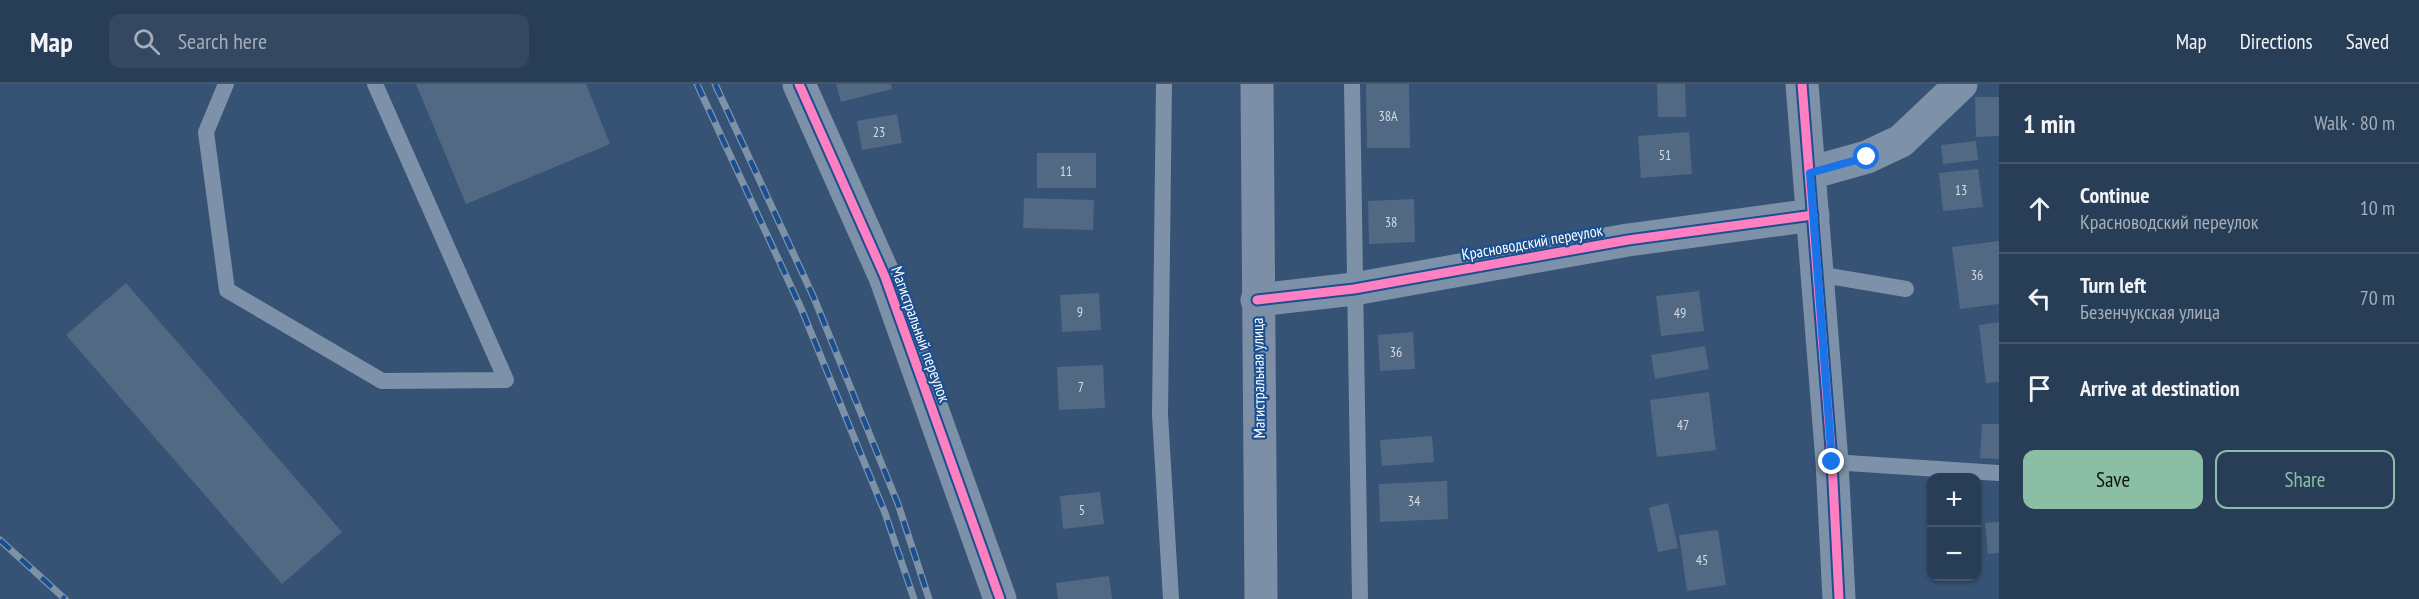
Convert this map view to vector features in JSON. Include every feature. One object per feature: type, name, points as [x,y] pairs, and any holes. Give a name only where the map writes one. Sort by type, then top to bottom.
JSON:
[{"type":"main road","name":"Магистральная улица","points":[[1257,84],[1261,599]]},
{"type":"street","name":"Магистральный переулок","points":[[799,84],[885,277],[1000,599]]},
{"type":"street","points":[[1802,84],[1832,462],[1839,599]]},
{"type":"street","points":[[1810,173],[1867,157],[1901,141],[1961,84]]},
{"type":"street","name":"Красноводский переулок","points":[[1257,300],[1354,289],[1628,240],[1813,215]]},
{"type":"lane","points":[[226,84],[206,132],[227,290],[382,381],[506,380],[375,84]]},
{"type":"lane","points":[[1164,84],[1160,415],[1171,599]]},
{"type":"lane","points":[[1352,84],[1360,599]]},
{"type":"lane","points":[[1817,274],[1906,289]]},
{"type":"lane","points":[[1832,462],[1999,473]]},
{"type":"building","points":[[416,84],[586,84],[610,144],[466,204]]},
{"type":"building","points":[[836,84],[891,84],[892,89],[841,102]]},
{"type":"building","points":[[1366,84],[1409,84],[1410,148],[1367,148]]},
{"type":"building","points":[[1657,84],[1685,84],[1686,117],[1658,117]]},
{"type":"building","points":[[1975,97],[1999,97],[1999,136],[1976,137]]},
{"type":"building","points":[[897,114],[902,143],[862,150],[857,121]]},
{"type":"building","points":[[1689,132],[1692,174],[1641,178],[1638,136]]},
{"type":"building","points":[[1976,141],[1978,160],[1943,164],[1941,145]]},
{"type":"building","points":[[1037,153],[1096,153],[1096,188],[1037,188]]},
{"type":"building","points":[[1978,169],[1983,207],[1943,211],[1939,173]]},
{"type":"building","points":[[1024,198],[1094,200],[1093,230],[1023,228]]},
{"type":"building","points":[[1414,199],[1415,242],[1369,244],[1368,201]]},
{"type":"building","points":[[1999,241],[1999,304],[1960,309],[1952,247]]},
{"type":"building","points":[[126,283],[342,532],[282,584],[66,335]]},
{"type":"building","points":[[1699,291],[1704,331],[1661,336],[1656,296]]},
{"type":"building","points":[[1099,293],[1101,330],[1062,332],[1060,295]]},
{"type":"building","points":[[1999,322],[1999,382],[1986,383],[1979,325]]},
{"type":"building","points":[[1413,332],[1415,369],[1380,371],[1378,335]]},
{"type":"building","points":[[1705,346],[1709,369],[1655,379],[1651,355]]},
{"type":"building","points":[[1103,365],[1105,408],[1059,410],[1057,367]]},
{"type":"building","points":[[1709,392],[1716,450],[1657,457],[1650,400]]},
{"type":"building","points":[[1982,424],[1999,424],[1999,459],[1980,458]]},
{"type":"building","points":[[1432,436],[1434,462],[1382,466],[1380,440]]},
{"type":"building","points":[[1447,481],[1448,519],[1380,522],[1379,484]]},
{"type":"building","points":[[1100,492],[1104,524],[1063,529],[1060,496]]},
{"type":"building","points":[[1668,503],[1678,548],[1658,552],[1649,508]]},
{"type":"building","points":[[1999,522],[1999,553],[1988,554],[1985,523]]},
{"type":"building","points":[[1718,530],[1726,585],[1687,591],[1679,535]]},
{"type":"building","points":[[1109,576],[1112,599],[1058,599],[1056,583]]},
{"type":"railway","points":[[697,84],[801,308],[885,513],[914,599]]},
{"type":"railway","points":[[715,84],[814,298],[898,504],[929,599]]},
{"type":"railway","points":[[0,540],[65,599]]},
{"type":"cycle path","points":[[799,84],[885,277],[1000,599]]},
{"type":"cycle path","points":[[1802,84],[1832,462],[1839,599]]},
{"type":"cycle path","points":[[1257,300],[1354,289],[1628,240],[1813,215]]},
{"type":"route","points":[[1832,462],[1810,173],[1867,157]]}]
